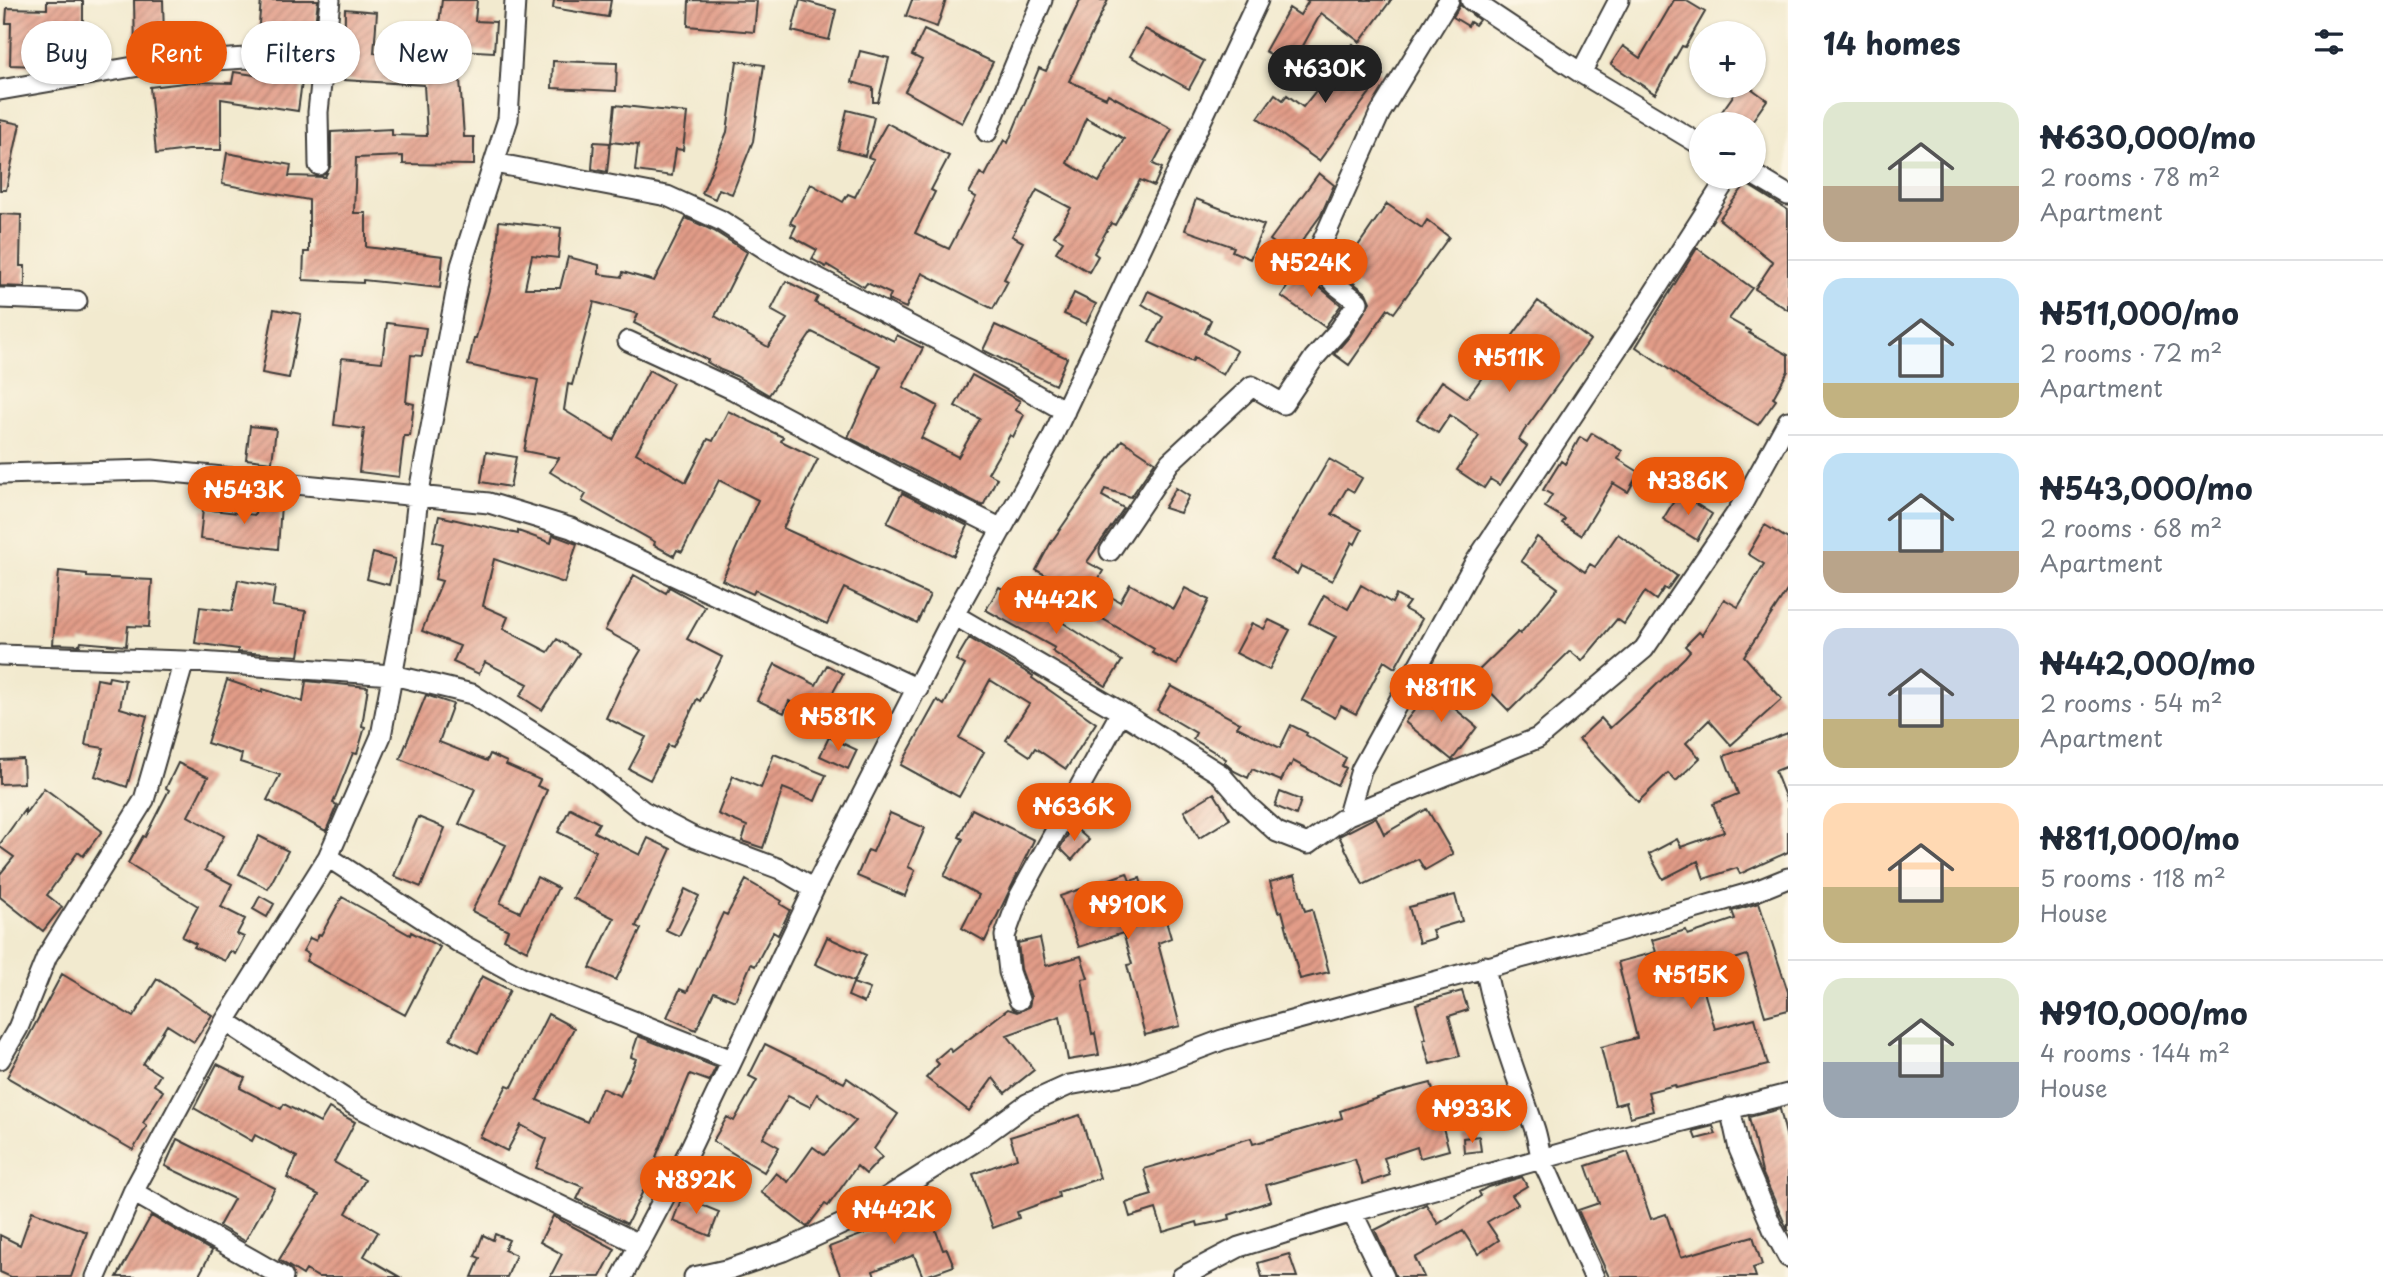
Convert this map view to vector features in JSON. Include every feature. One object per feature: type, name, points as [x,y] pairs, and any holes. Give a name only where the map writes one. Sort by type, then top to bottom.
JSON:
[{"type":"street","points":[[328,21],[330,0]]},
{"type":"street","points":[[96,1277],[133,1192],[225,1021],[328,857],[381,737],[407,596],[418,497],[461,266],[508,119],[515,0]]},
{"type":"street","points":[[987,132],[1042,0]]},
{"type":"street","points":[[628,1276],[639,1244],[690,1149],[814,889],[954,615],[1051,440],[1258,0]]},
{"type":"street","points":[[1110,551],[1170,462],[1252,386],[1283,404],[1314,358],[1340,329],[1358,302],[1336,285],[1311,259],[1320,247],[1380,113],[1449,0]]},
{"type":"street","points":[[1471,0],[1581,73],[1689,138]]},
{"type":"street","points":[[1581,73],[1619,0]]},
{"type":"street","points":[[0,90],[151,64],[241,58]]},
{"type":"street","points":[[319,165],[321,84]]},
{"type":"street","points":[[494,163],[667,196],[720,220],[783,260],[959,351],[1065,411]]},
{"type":"street","points":[[1766,182],[1788,195]]},
{"type":"street","points":[[1348,815],[1361,770],[1474,564],[1720,189]]},
{"type":"street","points":[[0,298],[77,301]]},
{"type":"street","points":[[628,341],[734,390],[898,477],[1002,528]]},
{"type":"street","points":[[954,615],[1121,712],[1220,774],[1246,804],[1277,832],[1308,844],[1348,815],[1538,738],[1644,649],[1740,508],[1788,421]]},
{"type":"street","points":[[0,474],[152,470],[489,503],[571,528],[918,689]]},
{"type":"street","points":[[0,655],[184,661],[393,675],[472,694],[583,764],[643,811],[691,836],[780,869],[814,889]]},
{"type":"street","points":[[0,1059],[18,1028],[47,956],[144,800],[184,661]]},
{"type":"street","points":[[1019,1000],[1009,972],[1006,936],[1015,910],[1121,712]]},
{"type":"street","points":[[328,857],[463,945],[523,976],[732,1060]]},
{"type":"street","points":[[694,1277],[730,1269],[783,1251],[851,1220],[973,1143],[1027,1104],[1069,1085],[1135,1073],[1222,1040],[1681,913],[1756,891],[1788,878]]},
{"type":"street","points":[[1485,966],[1491,999],[1537,1135],[1540,1160],[1548,1172],[1594,1277]]},
{"type":"street","points":[[225,1021],[356,1106],[639,1244]]},
{"type":"street","points":[[1182,1277],[1239,1247],[1352,1212],[1788,1094]]},
{"type":"street","points":[[1730,1108],[1739,1149],[1788,1257]]},
{"type":"street","points":[[133,1192],[283,1277]]},
{"type":"street","points":[[1352,1212],[1384,1277]]},
{"type":"building","points":[[134,0],[163,0],[164,21],[134,21]]},
{"type":"building","points":[[261,0],[318,0],[315,21],[259,21]]},
{"type":"building","points":[[442,0],[477,0],[475,21],[496,22],[494,52],[472,51],[472,21],[439,21]]},
{"type":"building","points":[[554,0],[611,0],[608,17],[553,8]]},
{"type":"building","points":[[689,0],[757,1],[754,32],[688,26]]},
{"type":"building","points":[[800,0],[836,10],[829,40],[792,31]]},
{"type":"building","points":[[912,0],[946,0],[937,27],[906,16]]},
{"type":"building","points":[[1080,0],[1108,0],[1069,81],[1106,98],[1108,94],[1172,129],[1153,164],[1162,168],[1154,186],[1140,180],[1115,225],[1111,223],[1094,253],[1098,256],[1089,272],[1056,252],[1063,241],[1054,236],[1071,208],[1037,190],[1012,236],[1023,242],[1004,279],[1008,281],[993,309],[922,273],[906,308],[888,300],[891,294],[867,283],[864,287],[812,259],[817,250],[791,236],[796,226],[790,223],[811,184],[843,202],[848,194],[855,197],[874,159],[868,157],[887,123],[949,156],[931,190],[935,192],[915,233],[949,249],[976,197],[969,193],[980,173],[985,176],[1004,140],[1008,143],[1039,68],[1046,71]],"holes":[[[1086,118],[1124,139],[1099,182],[1067,163]]]},
{"type":"building","points":[[1305,0],[1391,0],[1360,42],[1321,13],[1292,66],[1265,51],[1289,8],[1300,15],[1308,2]]},
{"type":"building","points":[[1674,0],[1685,0],[1705,12],[1700,21],[1689,21],[1689,40],[1685,47],[1682,46],[1655,94],[1611,64],[1623,46],[1640,58]]},
{"type":"building","points":[[47,1],[83,1],[83,21],[21,21],[21,65],[10,65],[11,23],[6,23],[7,8],[47,9]]},
{"type":"building","points":[[1460,5],[1479,20],[1475,25],[1470,22],[1468,26],[1453,17]]},
{"type":"building","points":[[345,9],[377,12],[376,21],[374,21],[374,82],[360,81],[360,21],[345,21]]},
{"type":"building","points":[[1145,29],[1204,61],[1189,89],[1130,56]]},
{"type":"building","points":[[924,30],[993,62],[962,123],[905,91],[922,60],[912,55]]},
{"type":"building","points":[[1353,44],[1377,63],[1373,68],[1383,75],[1319,161],[1258,118],[1275,94],[1283,100],[1287,95],[1303,107]]},
{"type":"building","points":[[860,51],[889,58],[878,102],[873,102],[873,88],[852,82]]},
{"type":"building","points":[[553,61],[617,63],[616,91],[552,88]]},
{"type":"building","points":[[737,61],[764,65],[753,141],[732,194],[719,189],[715,199],[702,193],[727,132]]},
{"type":"building","points":[[234,72],[241,73],[241,84],[302,84],[298,111],[221,99],[221,150],[156,154],[150,87],[232,83]]},
{"type":"building","points":[[408,84],[460,84],[464,137],[474,137],[474,165],[403,164],[403,156],[356,158],[354,213],[366,213],[366,247],[443,256],[440,288],[363,280],[363,283],[303,280],[304,252],[309,252],[309,200],[222,184],[227,153],[291,165],[289,176],[325,177],[331,165],[331,132],[392,129],[392,135],[427,136],[424,85]]},
{"type":"building","points":[[1731,98],[1767,100],[1758,112],[1722,112]]},
{"type":"building","points":[[615,105],[687,113],[683,150],[676,149],[672,176],[635,171],[638,145],[611,142]]},
{"type":"building","points":[[847,110],[874,117],[865,156],[838,149]]},
{"type":"building","points":[[0,120],[20,124],[6,190],[0,190]]},
{"type":"building","points":[[594,142],[610,143],[607,172],[592,169]]},
{"type":"building","points":[[1319,173],[1334,185],[1321,215],[1291,256],[1270,240]]},
{"type":"building","points":[[1742,189],[1754,189],[1788,210],[1788,310],[1755,289],[1773,262],[1719,219]]},
{"type":"building","points":[[1196,199],[1264,225],[1250,259],[1232,251],[1234,247],[1185,230]]},
{"type":"building","points":[[1387,204],[1422,228],[1427,220],[1449,237],[1394,313],[1388,309],[1349,365],[1334,354],[1350,336],[1370,302],[1366,293],[1340,272]]},
{"type":"building","points":[[0,214],[21,215],[20,266],[25,266],[25,287],[0,286]]},
{"type":"building","points":[[686,218],[714,231],[747,252],[715,316],[768,347],[787,319],[771,310],[786,281],[818,297],[815,303],[894,341],[897,335],[923,348],[903,387],[938,406],[921,438],[958,457],[980,419],[955,406],[972,375],[1020,401],[1015,410],[1024,415],[1013,437],[1010,435],[988,473],[997,478],[983,506],[848,437],[881,366],[812,332],[769,395],[707,362],[708,360],[634,323],[638,314],[594,302],[572,385],[568,384],[564,410],[613,440],[649,370],[673,383],[636,453],[686,482],[708,439],[713,441],[728,411],[783,437],[781,441],[818,459],[783,528],[930,595],[917,623],[844,588],[827,624],[755,590],[753,594],[722,580],[758,500],[719,480],[682,552],[677,550],[674,556],[654,545],[655,542],[582,501],[586,494],[550,472],[559,458],[524,451],[538,380],[468,365],[491,282],[499,221],[561,228],[558,258],[532,255],[525,288],[560,288],[568,257],[599,265],[599,274],[622,277],[623,272],[654,281]]},
{"type":"building","points":[[1697,248],[1752,288],[1729,319],[1788,355],[1788,371],[1773,398],[1776,400],[1758,425],[1705,394],[1636,347]]},
{"type":"building","points":[[1299,270],[1341,305],[1325,327],[1281,296]]},
{"type":"building","points":[[1148,291],[1211,320],[1205,333],[1237,351],[1223,375],[1194,358],[1192,362],[1149,342],[1163,317],[1142,304]]},
{"type":"building","points":[[1074,293],[1096,304],[1086,324],[1064,314]]},
{"type":"building","points":[[1538,301],[1590,340],[1524,431],[1519,440],[1527,446],[1500,485],[1490,479],[1484,488],[1457,470],[1479,436],[1450,415],[1438,433],[1417,419],[1442,381],[1467,398]]},
{"type":"building","points":[[274,309],[301,314],[289,378],[262,373]]},
{"type":"building","points":[[387,323],[426,328],[422,356],[411,355],[406,402],[414,404],[410,436],[404,436],[399,477],[359,472],[364,429],[334,425],[342,358],[382,362]]},
{"type":"building","points":[[995,325],[1067,358],[1055,385],[983,350]]},
{"type":"building","points":[[250,426],[276,429],[272,462],[246,459]]},
{"type":"building","points":[[1592,433],[1622,451],[1618,459],[1639,472],[1628,492],[1613,483],[1581,535],[1562,523],[1565,519],[1545,507],[1552,495],[1543,490],[1561,461],[1565,464],[1580,437],[1587,441]]},
{"type":"building","points":[[1122,440],[1155,462],[1131,497],[1105,489],[1102,496],[1124,508],[1087,562],[1103,571],[1094,587],[1120,602],[1130,584],[1174,609],[1185,588],[1209,600],[1177,665],[1152,653],[1154,649],[1062,595],[1066,586],[1036,570],[1050,544]]},
{"type":"building","points":[[486,452],[516,457],[510,487],[481,482]]},
{"type":"building","points":[[1329,459],[1362,478],[1354,492],[1347,488],[1332,514],[1362,530],[1355,544],[1352,542],[1332,581],[1301,566],[1297,574],[1271,559]]},
{"type":"building","points":[[1176,488],[1189,496],[1180,513],[1164,508]]},
{"type":"building","points":[[902,493],[968,526],[954,556],[887,523]]},
{"type":"building","points":[[1679,493],[1712,514],[1697,540],[1663,519]]},
{"type":"building","points":[[256,502],[281,504],[278,549],[200,539],[203,509],[255,515]]},
{"type":"building","points":[[439,516],[518,534],[518,531],[551,543],[553,535],[577,544],[564,583],[494,559],[483,606],[508,617],[503,629],[548,652],[557,639],[579,653],[542,710],[520,696],[528,684],[485,662],[479,674],[453,662],[460,646],[422,631],[442,581],[435,579],[443,544],[433,541]]},
{"type":"building","points":[[1765,525],[1788,539],[1788,589],[1744,656],[1782,699],[1731,745],[1709,720],[1686,743],[1700,758],[1676,781],[1668,773],[1638,802],[1579,739],[1601,718],[1610,728],[1643,698],[1690,651],[1685,646],[1699,632],[1702,635],[1724,599],[1738,607],[1764,564],[1748,554]]},
{"type":"building","points":[[1618,534],[1677,576],[1656,600],[1645,592],[1624,624],[1617,619],[1582,661],[1570,651],[1509,711],[1474,675],[1518,632],[1520,634],[1558,588],[1521,561],[1537,537],[1585,572],[1590,564],[1595,567]]},
{"type":"building","points":[[373,553],[395,559],[389,585],[367,579]]},
{"type":"building","points":[[59,571],[87,574],[87,577],[152,580],[149,627],[128,626],[126,646],[81,642],[80,645],[53,644]]},
{"type":"building","points":[[634,575],[666,593],[669,587],[705,607],[687,639],[722,657],[700,701],[697,699],[673,747],[668,745],[650,780],[629,769],[646,737],[606,718],[641,650],[605,630]]},
{"type":"building","points":[[238,580],[275,587],[272,606],[306,611],[299,656],[238,652],[238,649],[195,643],[200,607],[232,611]]},
{"type":"building","points":[[1361,585],[1392,603],[1396,595],[1409,602],[1404,609],[1422,619],[1395,668],[1384,661],[1356,714],[1341,706],[1335,718],[1302,700],[1336,637],[1309,623],[1324,595],[1348,609]]},
{"type":"building","points":[[999,587],[1051,615],[1122,661],[1106,686],[1052,651],[1055,648],[986,610]]},
{"type":"building","points":[[1269,620],[1290,630],[1269,670],[1236,653],[1252,623],[1264,629]]},
{"type":"building","points":[[969,638],[1033,676],[1032,678],[1096,723],[1066,769],[1035,748],[1030,756],[1006,740],[1029,704],[990,680],[959,738],[984,752],[959,797],[901,765],[937,700],[944,705],[965,665],[956,660]]},
{"type":"building","points":[[775,664],[816,685],[827,665],[843,674],[819,718],[789,701],[784,713],[757,700]]},
{"type":"building","points":[[109,677],[125,680],[120,708],[147,716],[127,787],[95,776],[104,748],[85,745],[97,679],[108,681]]},
{"type":"building","points":[[227,680],[303,702],[306,681],[368,687],[362,726],[365,727],[357,754],[353,753],[333,803],[337,805],[326,831],[267,800],[280,775],[240,762],[242,754],[207,743]]},
{"type":"building","points":[[1171,686],[1240,723],[1237,727],[1280,748],[1291,725],[1307,733],[1306,735],[1346,758],[1342,766],[1346,768],[1337,785],[1293,761],[1281,781],[1252,769],[1248,778],[1234,771],[1224,762],[1226,759],[1193,739],[1196,733],[1157,710]]},
{"type":"building","points":[[1431,689],[1477,727],[1452,760],[1405,722]]},
{"type":"building","points":[[426,695],[453,704],[439,742],[487,761],[490,754],[507,762],[506,765],[540,780],[537,786],[547,790],[500,903],[520,912],[537,877],[558,888],[527,951],[504,939],[508,930],[472,911],[506,845],[459,824],[475,789],[400,759]]},
{"type":"building","points":[[1788,733],[1788,766],[1775,771],[1788,804],[1788,852],[1740,874],[1737,868],[1704,879],[1698,861],[1663,879],[1649,854],[1677,839],[1681,847],[1724,832],[1713,804],[1738,794],[1724,756]]},
{"type":"building","points":[[829,737],[857,750],[848,769],[820,756]]},
{"type":"building","points":[[774,754],[826,775],[815,801],[783,788],[763,848],[742,841],[747,826],[718,814],[733,776],[761,788]]},
{"type":"building","points":[[23,759],[24,783],[0,784],[0,760]]},
{"type":"building","points":[[178,763],[208,777],[188,816],[224,836],[205,870],[232,884],[221,907],[245,919],[237,934],[244,937],[235,954],[230,951],[225,961],[194,947],[196,944],[182,937],[198,906],[128,863],[169,790],[166,788]]},
{"type":"building","points":[[44,788],[102,831],[83,856],[78,852],[47,895],[62,907],[43,931],[0,897],[0,874],[14,857],[0,847],[0,844]]},
{"type":"building","points":[[1280,792],[1301,800],[1296,815],[1275,806]]},
{"type":"building","points":[[1214,793],[1230,819],[1199,838],[1184,811]]},
{"type":"building","points":[[570,808],[599,823],[594,832],[640,855],[648,838],[671,849],[636,926],[641,929],[616,980],[590,968],[614,918],[573,898],[596,851],[558,832]]},
{"type":"building","points":[[972,809],[1034,840],[985,941],[962,928],[979,895],[944,876],[963,839],[959,837]]},
{"type":"building","points":[[1427,809],[1453,854],[1425,870],[1418,859],[1363,885],[1339,836],[1376,817],[1384,834]]},
{"type":"building","points":[[890,813],[925,828],[908,867],[915,870],[905,896],[857,876],[868,850],[873,852]]},
{"type":"building","points":[[418,817],[445,828],[421,887],[394,876]]},
{"type":"building","points":[[1073,826],[1089,840],[1072,860],[1060,848]]},
{"type":"building","points":[[259,836],[288,851],[268,889],[239,874]]},
{"type":"building","points":[[1127,873],[1130,881],[1140,878],[1149,911],[1162,907],[1171,938],[1158,943],[1180,1026],[1145,1035],[1127,965],[1132,964],[1123,933],[1079,947],[1060,896]]},
{"type":"building","points":[[1295,875],[1305,911],[1312,909],[1329,972],[1300,979],[1282,911],[1278,912],[1270,882]]},
{"type":"building","points":[[746,880],[782,901],[780,904],[790,910],[778,935],[773,932],[755,966],[751,964],[735,1001],[714,992],[696,1030],[667,1017],[680,989],[687,992],[723,913],[727,915]]},
{"type":"building","points":[[685,889],[699,896],[679,936],[666,930]]},
{"type":"building","points":[[1455,895],[1462,921],[1432,930],[1435,938],[1419,943],[1409,907]]},
{"type":"building","points":[[260,896],[274,904],[267,917],[253,909]]},
{"type":"building","points":[[342,897],[410,935],[411,932],[440,947],[405,1015],[306,961],[309,954],[303,951],[310,938],[316,941],[319,934],[321,935]]},
{"type":"building","points":[[1759,903],[1788,992],[1788,1010],[1765,1016],[1747,955],[1698,971],[1715,1029],[1755,1018],[1768,1065],[1676,1088],[1675,1085],[1648,1092],[1653,1111],[1630,1117],[1626,1102],[1615,1105],[1601,1047],[1637,1038],[1618,962],[1656,952],[1652,940],[1686,930],[1688,935],[1735,919],[1732,911]]},
{"type":"building","points":[[827,937],[866,955],[854,982],[815,964]]},
{"type":"building","points":[[1040,938],[1046,966],[1081,956],[1088,978],[1082,979],[1092,1034],[1095,1033],[1099,1055],[1068,1060],[1060,1016],[1007,1035],[1034,1070],[1005,1093],[993,1078],[969,1111],[926,1078],[939,1064],[935,1060],[949,1048],[952,1052],[1008,1009],[1017,1012],[1029,1007],[1031,997],[1021,969],[1018,943]]},
{"type":"building","points":[[62,974],[133,1017],[157,979],[212,1015],[194,1042],[167,1025],[143,1064],[160,1075],[154,1085],[163,1091],[143,1123],[147,1126],[133,1150],[7,1077]]},
{"type":"building","points":[[482,976],[510,990],[478,1053],[450,1039]]},
{"type":"building","points":[[853,983],[870,989],[864,1003],[848,996]]},
{"type":"building","points":[[1462,991],[1468,1010],[1449,1016],[1460,1056],[1430,1064],[1416,1004]]},
{"type":"building","points":[[548,1014],[574,1028],[537,1100],[587,1122],[602,1088],[620,1096],[636,1059],[631,1057],[638,1036],[716,1067],[709,1081],[690,1074],[656,1157],[659,1158],[627,1224],[577,1199],[583,1187],[536,1168],[547,1139],[521,1125],[507,1151],[480,1137],[507,1085],[512,1087]]},
{"type":"building","points":[[765,1044],[844,1083],[847,1078],[898,1114],[874,1149],[882,1157],[866,1174],[857,1166],[828,1206],[825,1204],[807,1227],[761,1192],[776,1173],[788,1182],[813,1147],[824,1155],[856,1121],[817,1094],[810,1107],[788,1096],[763,1138],[779,1147],[764,1172],[713,1141],[727,1117],[734,1121],[757,1080],[749,1076]]},
{"type":"building","points":[[217,1064],[245,1078],[240,1088],[281,1109],[284,1104],[320,1123],[329,1108],[355,1122],[334,1162],[365,1180],[346,1213],[378,1232],[364,1256],[400,1277],[318,1277],[306,1270],[303,1275],[279,1260],[319,1195],[287,1178],[297,1157],[255,1135],[252,1141],[194,1108]]},
{"type":"building","points":[[1431,1083],[1449,1150],[1420,1158],[1417,1147],[1384,1158],[1390,1175],[1363,1184],[1355,1159],[1266,1185],[1271,1201],[1229,1215],[1230,1219],[1198,1226],[1197,1222],[1163,1232],[1156,1209],[1130,1217],[1126,1203],[1152,1195],[1144,1169],[1251,1138],[1253,1144],[1342,1118],[1340,1111]]},
{"type":"building","points":[[1780,1109],[1788,1143],[1788,1231],[1762,1172],[1749,1117]]},
{"type":"building","points":[[1080,1115],[1100,1178],[1058,1192],[1059,1197],[1017,1212],[1019,1218],[993,1228],[973,1174],[1017,1158],[1010,1137]]},
{"type":"building","points":[[1713,1126],[1716,1134],[1696,1139],[1693,1131]]},
{"type":"building","points":[[1479,1136],[1481,1151],[1464,1153],[1463,1138]]},
{"type":"building","points":[[177,1139],[275,1188],[245,1241],[219,1226],[234,1199],[165,1166]]},
{"type":"building","points":[[1628,1152],[1651,1219],[1666,1214],[1681,1257],[1753,1236],[1762,1265],[1753,1268],[1756,1277],[1609,1277],[1578,1210],[1599,1203],[1586,1166]]},
{"type":"building","points":[[1522,1177],[1527,1186],[1512,1195],[1518,1204],[1487,1222],[1499,1240],[1478,1254],[1463,1231],[1415,1258],[1424,1277],[1396,1277],[1375,1230],[1426,1204],[1438,1224],[1481,1196],[1479,1192]]},
{"type":"building","points":[[682,1197],[719,1212],[710,1236],[673,1221]]},
{"type":"building","points":[[925,1201],[943,1250],[947,1249],[954,1266],[923,1277],[914,1255],[873,1271],[875,1277],[841,1277],[829,1247],[869,1232],[868,1229],[899,1217],[897,1212]]},
{"type":"building","points":[[32,1211],[87,1232],[71,1277],[11,1277],[0,1272],[0,1235],[20,1245]]},
{"type":"building","points":[[151,1216],[212,1251],[198,1277],[117,1277]]},
{"type":"building","points":[[553,1216],[615,1249],[600,1277],[550,1277],[562,1254],[540,1242]]},
{"type":"building","points":[[495,1234],[509,1240],[504,1250],[516,1255],[507,1277],[472,1277],[480,1258],[475,1256],[483,1235],[493,1240]]},
{"type":"building","points":[[1289,1254],[1297,1277],[1262,1277],[1258,1263]]}]
